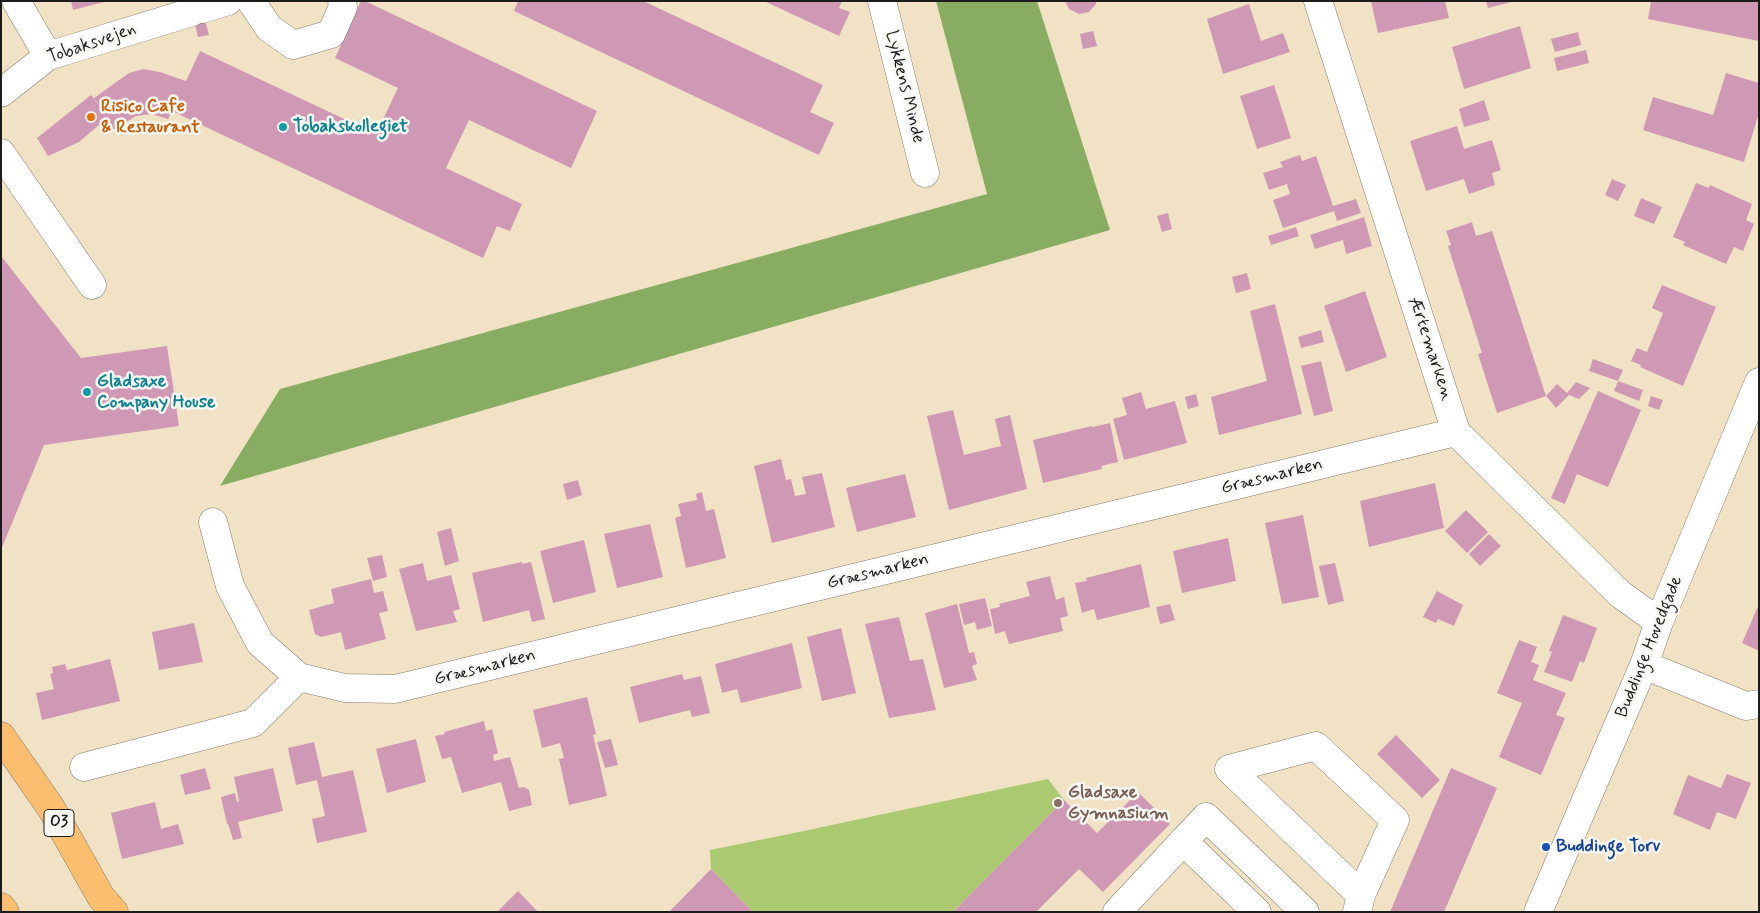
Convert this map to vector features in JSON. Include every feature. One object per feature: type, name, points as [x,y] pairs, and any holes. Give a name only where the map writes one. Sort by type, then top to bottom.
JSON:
[{"type":"main road","name":"O3","points":[[1,736],[51,808],[101,897],[114,912]]},
{"type":"main road","points":[[1,765],[51,808]]},
{"type":"main road","points":[[1,908],[5,912]]},
{"type":"street","points":[[16,1],[48,56]]},
{"type":"street","points":[[251,1],[269,28],[293,45],[331,34],[343,6],[342,1]]},
{"type":"street","name":"Lykkens Minde","points":[[882,1],[925,173]]},
{"type":"street","name":"Ærtemarken","points":[[1318,1],[1456,432],[1620,594],[1659,622]]},
{"type":"street","name":"Tobaksvejen","points":[[1,93],[48,56],[207,7]]},
{"type":"street","points":[[1,153],[92,285]]},
{"type":"street","name":"Buddinge Hovedgade","points":[[1538,912],[1644,665],[1659,622],[1759,382]]},
{"type":"street","name":"Græsmarken","points":[[213,522],[230,586],[260,642],[299,677],[345,688],[395,689],[1456,432]]},
{"type":"street","points":[[1644,665],[1746,706],[1759,704]]},
{"type":"street","points":[[84,767],[253,723],[299,677]]},
{"type":"street","points":[[1316,746],[1395,820],[1359,904],[1229,769],[1316,746]]},
{"type":"street","points":[[1117,912],[1206,817],[1305,912]]},
{"type":"street","points":[[1183,840],[1257,912]]},
{"type":"green space","points":[[936,1],[1037,1],[1110,230],[220,486],[280,389],[987,194]]},
{"type":"green space","points":[[1048,779],[1064,800],[953,912],[753,912],[711,869],[710,850]]},
{"type":"building","points":[[71,1],[104,1],[104,2],[73,10]]},
{"type":"building","points":[[189,1],[200,1],[209,35],[198,37]]},
{"type":"building","name":"Tobakskollegiet","points":[[361,1],[365,1],[597,111],[571,168],[469,120],[446,168],[522,204],[510,231],[497,226],[483,258],[172,111],[168,119],[152,114],[136,116],[114,130],[107,118],[79,142],[48,156],[37,138],[91,95],[101,108],[94,98],[129,73],[143,69],[160,72],[186,81],[200,51],[376,134],[398,88],[335,58]]},
{"type":"building","points":[[518,1],[643,1],[823,85],[810,112],[834,123],[819,155],[514,11]]},
{"type":"building","points":[[764,1],[842,1],[839,8],[850,12],[839,36]]},
{"type":"building","points":[[1065,1],[1096,1],[1096,4],[1089,12],[1079,14],[1069,9]]},
{"type":"building","points":[[1371,1],[1445,1],[1449,18],[1378,33]]},
{"type":"building","points":[[1486,1],[1510,1],[1511,2],[1488,8]]},
{"type":"building","points":[[1651,1],[1759,1],[1759,41],[1648,19]]},
{"type":"building","points":[[1249,4],[1261,41],[1283,33],[1290,52],[1223,74],[1207,19]]},
{"type":"building","points":[[1520,26],[1531,68],[1464,89],[1452,47]]},
{"type":"building","points":[[1093,31],[1097,46],[1083,49],[1080,34]]},
{"type":"building","points":[[1578,32],[1581,45],[1555,52],[1551,39]]},
{"type":"building","points":[[1586,50],[1589,63],[1557,71],[1554,58]]},
{"type":"building","points":[[1726,73],[1759,83],[1759,113],[1744,162],[1643,130],[1653,97],[1713,115]]},
{"type":"building","points":[[1274,85],[1291,138],[1257,149],[1240,96]]},
{"type":"building","points":[[1484,100],[1490,120],[1464,127],[1459,109]]},
{"type":"building","points":[[1457,126],[1464,149],[1492,140],[1501,170],[1492,173],[1495,185],[1469,194],[1464,179],[1426,191],[1410,141]]},
{"type":"building","points":[[1300,155],[1302,161],[1316,156],[1333,206],[1356,199],[1361,213],[1337,221],[1334,211],[1283,228],[1273,200],[1290,194],[1287,184],[1269,190],[1263,173],[1283,167],[1280,162]]},
{"type":"building","points":[[1612,179],[1626,185],[1618,201],[1605,195]]},
{"type":"building","points":[[1696,183],[1709,188],[1710,185],[1752,204],[1746,220],[1754,224],[1743,251],[1734,247],[1726,264],[1683,245],[1685,242],[1673,237]]},
{"type":"building","points":[[1641,198],[1662,207],[1654,224],[1634,216]]},
{"type":"building","points":[[1168,213],[1172,229],[1162,232],[1157,216]]},
{"type":"building","points":[[1364,217],[1372,246],[1346,254],[1343,240],[1315,249],[1310,235]]},
{"type":"building","points":[[1472,222],[1476,236],[1492,231],[1546,396],[1497,413],[1478,354],[1482,353],[1448,246],[1451,245],[1446,231]]},
{"type":"building","points":[[1296,227],[1299,236],[1271,245],[1268,236]]},
{"type":"building","name":"Gladsaxe Company House","points":[[1,256],[81,358],[167,346],[179,426],[44,445],[1,550]]},
{"type":"building","points":[[1247,273],[1251,289],[1236,293],[1232,277]]},
{"type":"building","points":[[1662,285],[1716,307],[1683,386],[1640,367],[1641,365],[1631,361],[1637,348],[1647,352],[1663,313],[1652,308]]},
{"type":"building","points":[[1365,291],[1387,357],[1346,372],[1324,306]]},
{"type":"building","points":[[1275,304],[1302,414],[1219,435],[1211,397],[1267,381],[1250,311]]},
{"type":"building","points":[[1321,330],[1324,342],[1301,348],[1298,337]]},
{"type":"building","points":[[1593,359],[1623,370],[1618,381],[1589,371]]},
{"type":"building","points":[[1321,361],[1333,411],[1314,416],[1301,366]]},
{"type":"building","points":[[1618,381],[1643,390],[1639,401],[1614,391]]},
{"type":"building","points":[[1576,382],[1590,388],[1579,399],[1569,395],[1556,408],[1546,396],[1557,384],[1567,393]]},
{"type":"building","points":[[1598,391],[1641,410],[1608,487],[1577,474],[1565,504],[1551,498]]},
{"type":"building","points":[[1141,392],[1146,409],[1175,401],[1187,443],[1124,460],[1113,419],[1127,415],[1122,398]]},
{"type":"building","points":[[1196,394],[1199,406],[1188,409],[1185,397]]},
{"type":"building","points":[[1651,396],[1663,400],[1659,410],[1648,406]]},
{"type":"building","points":[[953,410],[964,455],[1001,446],[995,419],[1010,415],[1027,489],[949,510],[927,416]]},
{"type":"building","points":[[1110,423],[1118,462],[1101,466],[1102,469],[1043,483],[1033,440]]},
{"type":"building","points":[[781,459],[786,480],[791,479],[795,496],[806,494],[802,477],[822,473],[835,527],[772,543],[754,466]]},
{"type":"building","points":[[905,474],[916,517],[857,532],[846,488]]},
{"type":"building","points":[[578,480],[582,495],[567,500],[563,484]]},
{"type":"building","points":[[1435,483],[1444,528],[1369,547],[1360,501]]},
{"type":"building","points":[[702,492],[706,511],[714,509],[726,558],[686,568],[675,518],[681,516],[678,504],[697,500],[696,494]]},
{"type":"building","points":[[1466,510],[1488,532],[1467,553],[1445,531]]},
{"type":"building","points":[[1303,515],[1319,597],[1282,604],[1265,523]]},
{"type":"building","points":[[650,524],[663,577],[617,588],[604,534]]},
{"type":"building","points":[[451,528],[459,561],[445,566],[437,532]]},
{"type":"building","points":[[1489,534],[1501,546],[1480,566],[1469,554]]},
{"type":"building","points":[[1228,538],[1236,581],[1182,593],[1173,551]]},
{"type":"building","points":[[584,540],[596,592],[553,603],[540,551]]},
{"type":"building","points":[[382,555],[387,577],[373,581],[367,558]]},
{"type":"building","points":[[522,562],[522,564],[531,562],[545,619],[532,622],[529,610],[483,622],[472,573]]},
{"type":"building","points":[[423,563],[427,581],[451,575],[460,609],[453,611],[457,622],[416,631],[399,569]]},
{"type":"building","points":[[1335,563],[1344,601],[1328,605],[1319,566]]},
{"type":"building","points":[[1141,564],[1150,607],[1097,620],[1094,609],[1082,613],[1075,583],[1087,581],[1086,578]]},
{"type":"building","points":[[1050,576],[1056,600],[1064,597],[1068,616],[1060,618],[1063,631],[1009,644],[1005,631],[995,634],[990,609],[1000,607],[999,604],[1030,596],[1026,582]]},
{"type":"building","points":[[371,579],[374,593],[383,591],[388,611],[379,613],[386,639],[345,650],[341,632],[321,637],[315,634],[309,610],[334,603],[331,589]]},
{"type":"building","points":[[1437,591],[1463,605],[1454,626],[1438,619],[1436,623],[1423,617]]},
{"type":"building","points":[[985,598],[992,626],[977,630],[975,622],[964,625],[959,604]]},
{"type":"building","points":[[957,604],[969,653],[974,652],[977,664],[972,666],[977,680],[944,688],[925,613]]},
{"type":"building","points":[[1170,604],[1175,620],[1160,624],[1156,607]]},
{"type":"building","points":[[1759,604],[1759,651],[1742,643]]},
{"type":"building","points":[[1563,615],[1597,628],[1584,663],[1580,661],[1572,682],[1544,672],[1552,652],[1549,651]]},
{"type":"building","points":[[899,617],[910,661],[923,659],[936,710],[889,718],[865,624]]},
{"type":"building","points":[[194,623],[203,662],[159,670],[152,632]]},
{"type":"building","points":[[841,628],[856,693],[822,701],[807,637]]},
{"type":"building","points":[[1519,640],[1537,647],[1531,662],[1539,665],[1533,680],[1566,693],[1556,715],[1565,718],[1541,775],[1499,757],[1522,703],[1497,693]]},
{"type":"building","points":[[792,643],[802,688],[741,703],[737,689],[722,693],[715,664]]},
{"type":"building","points":[[110,659],[120,701],[42,720],[36,693],[54,689],[50,674],[53,673],[52,667],[65,664],[67,670]]},
{"type":"building","points":[[682,674],[684,680],[701,676],[710,713],[692,717],[690,710],[639,723],[630,687]]},
{"type":"building","points":[[587,697],[596,734],[593,735],[607,796],[569,805],[559,759],[564,758],[560,743],[542,748],[533,710]]},
{"type":"building","points":[[484,721],[486,731],[492,729],[498,753],[493,755],[494,761],[510,757],[519,788],[524,787],[529,790],[532,805],[509,811],[501,782],[462,793],[451,757],[442,759],[435,736]]},
{"type":"building","points":[[1396,735],[1440,780],[1422,798],[1377,754]]},
{"type":"building","points":[[416,739],[426,782],[387,793],[376,749]]},
{"type":"building","points":[[611,739],[618,765],[605,768],[597,742]]},
{"type":"building","points":[[314,742],[322,777],[353,770],[367,832],[317,843],[312,819],[325,816],[317,780],[296,785],[288,748]]},
{"type":"building","points":[[205,768],[211,789],[185,795],[180,775]]},
{"type":"building","points":[[273,768],[283,811],[238,822],[242,838],[233,840],[221,797],[235,793],[237,802],[239,801],[234,777]]},
{"type":"building","points":[[1451,768],[1497,788],[1444,912],[1390,912]]},
{"type":"building","points":[[1727,774],[1751,783],[1736,819],[1717,812],[1710,830],[1673,814],[1688,775],[1721,788]]},
{"type":"building","points":[[1138,792],[1170,824],[1103,892],[1079,869],[1036,912],[953,912],[1064,800],[1097,833]]},
{"type":"building","points":[[155,802],[161,829],[178,824],[184,844],[122,859],[111,813]]},
{"type":"building","points":[[711,869],[753,912],[669,912]]},
{"type":"building","points":[[518,891],[538,912],[497,912]]},
{"type":"place","name":"Risico Cafe & Restaurant","points":[[91,117]]},
{"type":"place","name":"Tobakskollegiet","points":[[283,127]]},
{"type":"place","name":"Gladsaxe Company House","points":[[87,392]]},
{"type":"place","name":"Gladsaxe Gymnasium","points":[[1058,803]]},
{"type":"place","name":"Buddinge Torv","points":[[1546,847]]}]
